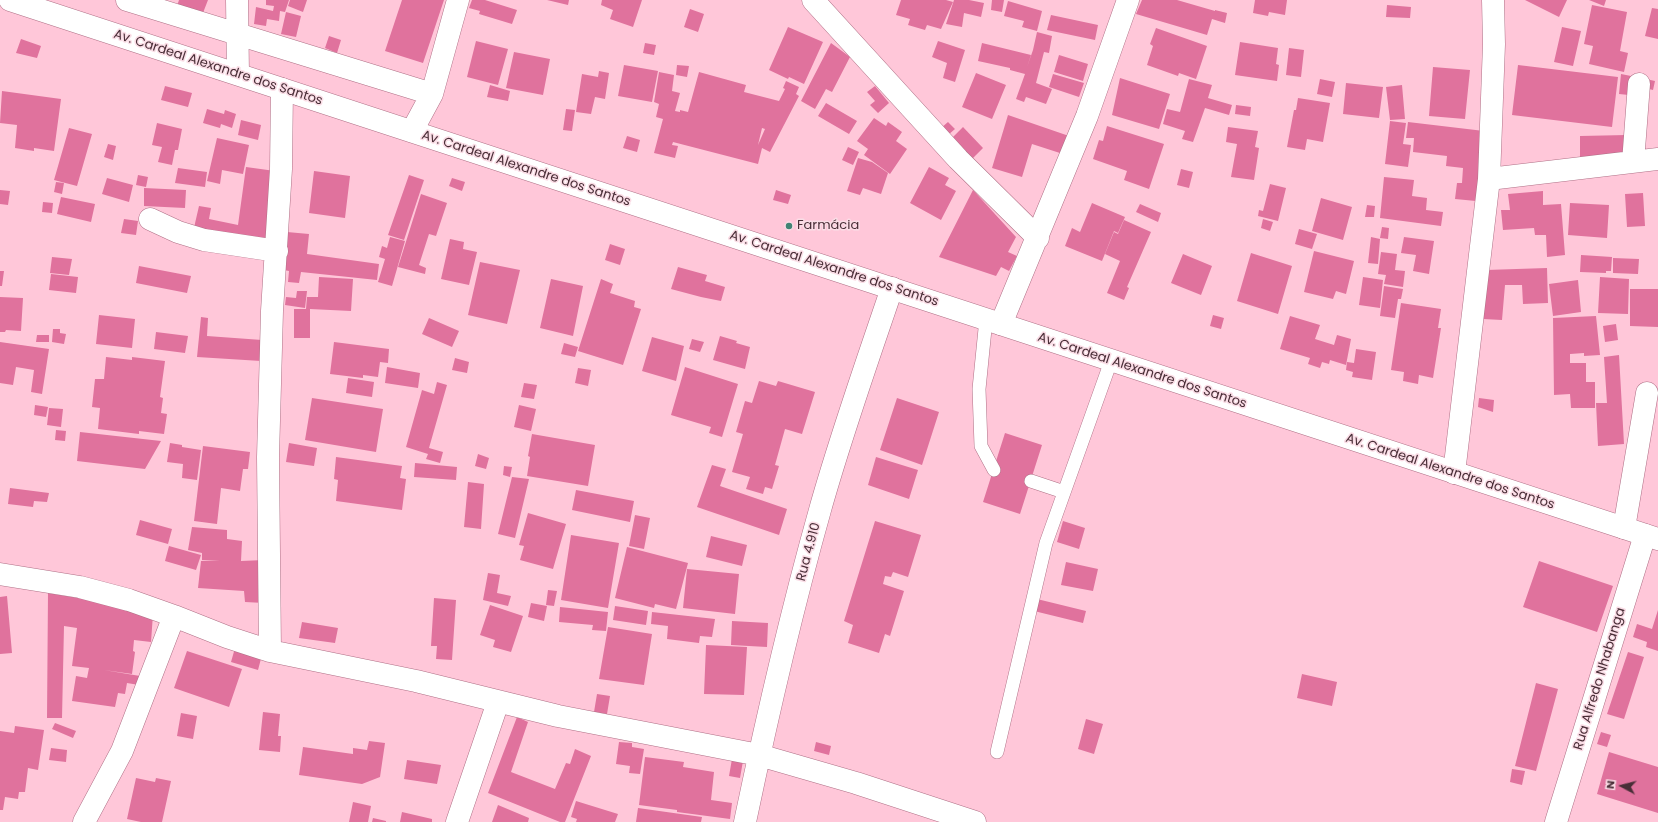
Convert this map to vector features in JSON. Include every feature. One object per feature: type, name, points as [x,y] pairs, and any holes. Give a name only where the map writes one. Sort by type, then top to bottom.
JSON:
[{"type":"street","name":"Av. Cardeal Alexandre dos Santos","points":[[10,0],[1651,537]]},
{"type":"street","points":[[127,0],[432,94]]},
{"type":"street","points":[[237,0],[238,74]]},
{"type":"street","points":[[412,131],[432,94],[458,0]]},
{"type":"street","points":[[813,0],[958,159],[1038,238]]},
{"type":"street","points":[[994,322],[1038,238],[1087,116],[1128,0]]},
{"type":"street","points":[[1454,473],[1489,179],[1494,44],[1493,0]]},
{"type":"street","points":[[1633,162],[1639,84]]},
{"type":"street","points":[[270,651],[268,456],[272,311],[282,169],[282,89]]},
{"type":"street","points":[[1489,179],[1658,159]]},
{"type":"street","points":[[150,219],[178,232],[204,240],[277,251]]},
{"type":"street","name":"Rua 4.910","points":[[745,822],[791,619],[820,509],[892,288]]},
{"type":"street","points":[[1624,528],[1647,393]]},
{"type":"street","name":"Rua Alfredo Nhabanga","points":[[1556,822],[1651,537]]},
{"type":"street","points":[[0,574],[80,587],[129,600],[227,637],[270,651],[416,681],[558,716],[759,755],[974,822]]},
{"type":"street","points":[[84,822],[122,751],[174,616]]},
{"type":"street","points":[[457,822],[498,702]]},
{"type":"lane","points":[[994,322],[979,389],[981,446],[994,470]]},
{"type":"lane","points":[[997,752],[1046,543],[1111,361]]},
{"type":"lane","points":[[1031,481],[1064,492]]},
{"type":"building","points":[[179,0],[208,0],[201,18],[176,9]]},
{"type":"building","points":[[266,0],[289,0],[285,12],[280,11],[279,21],[267,19],[266,26],[254,24],[256,7],[273,11],[274,6],[266,5]]},
{"type":"building","points":[[290,0],[307,0],[303,12],[288,6]]},
{"type":"building","points":[[402,0],[444,0],[423,63],[385,51]]},
{"type":"building","points":[[472,0],[485,0],[517,10],[512,24],[479,14],[480,11],[469,8]]},
{"type":"building","points":[[547,0],[569,0],[568,5]]},
{"type":"building","points":[[602,0],[642,0],[633,27],[610,19],[613,10],[601,5]]},
{"type":"building","points":[[901,0],[946,0],[953,2],[941,29],[927,25],[925,30],[908,25],[910,19],[896,15]]},
{"type":"building","points":[[954,0],[969,0],[984,3],[981,17],[964,13],[962,27],[946,24]]},
{"type":"building","points":[[992,0],[1004,0],[1002,12],[991,10]]},
{"type":"building","points":[[1142,0],[1177,0],[1227,13],[1225,23],[1212,19],[1207,35],[1136,14]]},
{"type":"building","points":[[1255,0],[1287,0],[1285,15],[1269,12],[1268,16],[1253,13]]},
{"type":"building","points":[[1525,0],[1567,0],[1559,17]]},
{"type":"building","points":[[1589,0],[1606,0],[1604,6]]},
{"type":"building","points":[[1008,1],[1042,11],[1037,31],[1022,27],[1024,21],[1004,16]]},
{"type":"building","points":[[1387,5],[1411,7],[1410,18],[1386,17]]},
{"type":"building","points":[[1592,5],[1627,12],[1620,51],[1628,53],[1624,72],[1589,64],[1593,46],[1584,44]]},
{"type":"building","points":[[1652,8],[1658,9],[1658,39],[1645,36]]},
{"type":"building","points":[[690,9],[704,14],[698,32],[684,27]]},
{"type":"building","points":[[286,12],[301,16],[296,37],[281,34]]},
{"type":"building","points":[[1051,15],[1098,25],[1095,40],[1047,30]]},
{"type":"building","points":[[788,27],[823,42],[804,84],[789,77],[788,79],[769,70]]},
{"type":"building","points":[[1562,27],[1581,31],[1573,66],[1554,62]]},
{"type":"building","points":[[1156,28],[1207,46],[1196,79],[1179,73],[1178,76],[1147,65],[1153,46],[1150,44]]},
{"type":"building","points":[[1037,32],[1052,36],[1049,53],[1044,52],[1036,83],[1052,89],[1046,104],[1026,97],[1024,102],[1016,99],[1025,74],[1010,70],[1010,68],[978,61],[982,43],[1031,55],[1027,67],[1033,50]]},
{"type":"building","points":[[329,36],[341,40],[337,53],[325,48]]},
{"type":"building","points":[[21,39],[41,46],[37,58],[16,53]]},
{"type":"building","points":[[476,41],[508,49],[498,85],[467,77]]},
{"type":"building","points":[[938,41],[965,50],[955,82],[943,78],[947,63],[932,57]]},
{"type":"building","points":[[1240,42],[1278,48],[1276,64],[1279,65],[1277,81],[1235,75]]},
{"type":"building","points":[[645,43],[656,45],[654,55],[643,53]]},
{"type":"building","points":[[831,43],[850,57],[832,92],[826,89],[815,109],[801,101]]},
{"type":"building","points":[[1289,48],[1304,50],[1301,77],[1286,75]]},
{"type":"building","points":[[514,52],[550,59],[543,95],[506,88]]},
{"type":"building","points":[[1059,55],[1088,64],[1083,81],[1054,72]]},
{"type":"building","points":[[624,65],[658,71],[652,102],[618,96]]},
{"type":"building","points":[[677,65],[689,66],[687,77],[676,75]]},
{"type":"building","points":[[1518,65],[1618,77],[1612,127],[1512,115]]},
{"type":"building","points":[[1433,67],[1470,70],[1465,119],[1429,116]]},
{"type":"building","points":[[599,71],[609,73],[605,99],[595,97],[591,114],[576,112],[582,74],[598,77]]},
{"type":"building","points":[[659,72],[674,75],[672,91],[680,93],[675,111],[680,112],[680,110],[688,112],[699,72],[746,85],[744,92],[779,101],[785,89],[783,88],[786,81],[799,87],[796,94],[799,96],[770,152],[762,148],[758,164],[673,142],[672,145],[678,146],[675,158],[654,153],[663,119],[656,117],[659,104],[654,102]],"holes":[[[762,128],[765,129],[758,145]]]},
{"type":"building","points":[[976,73],[1006,85],[992,119],[962,107]]},
{"type":"building","points":[[1053,74],[1084,83],[1079,97],[1049,87]]},
{"type":"building","points":[[1621,74],[1631,76],[1629,95],[1619,94]]},
{"type":"building","points":[[1120,78],[1170,94],[1159,129],[1112,115]]},
{"type":"building","points":[[1189,79],[1212,85],[1208,98],[1232,105],[1229,115],[1205,108],[1193,142],[1182,139],[1185,131],[1163,124],[1167,109],[1180,112]]},
{"type":"building","points":[[1320,79],[1335,82],[1332,97],[1317,94]]},
{"type":"building","points":[[1646,79],[1655,81],[1653,90],[1645,88]]},
{"type":"building","points":[[1346,83],[1383,87],[1379,118],[1343,114]]},
{"type":"building","points":[[490,85],[510,91],[508,101],[487,97]]},
{"type":"building","points":[[1402,85],[1405,119],[1390,120],[1386,87]]},
{"type":"building","points":[[165,86],[192,93],[188,107],[161,100]]},
{"type":"building","points":[[875,86],[889,103],[878,113],[870,105],[875,101],[867,92]]},
{"type":"building","points":[[2,91],[61,99],[54,151],[34,148],[34,151],[15,148],[17,125],[0,123]]},
{"type":"building","points":[[1298,98],[1330,103],[1323,142],[1307,139],[1305,150],[1287,147],[1294,110],[1296,110]]},
{"type":"building","points":[[826,103],[857,121],[849,134],[818,116]]},
{"type":"building","points":[[1236,105],[1251,107],[1250,116],[1235,114]]},
{"type":"building","points":[[207,109],[224,114],[225,110],[236,114],[232,128],[221,124],[220,128],[203,123]]},
{"type":"building","points":[[566,109],[575,110],[572,131],[563,130]]},
{"type":"building","points":[[1008,115],[1069,136],[1063,154],[1032,144],[1022,177],[992,168]]},
{"type":"building","points":[[874,118],[886,126],[888,122],[902,132],[896,141],[907,149],[890,174],[864,155],[868,149],[857,141]]},
{"type":"building","points":[[241,120],[261,125],[258,140],[238,135]]},
{"type":"building","points":[[1390,121],[1406,123],[1403,144],[1411,145],[1408,167],[1385,164]]},
{"type":"building","points":[[948,122],[955,129],[948,135],[941,128]]},
{"type":"building","points":[[1408,122],[1484,131],[1476,201],[1455,199],[1457,183],[1462,183],[1463,168],[1446,166],[1447,156],[1413,152],[1414,138],[1406,138]]},
{"type":"building","points":[[157,123],[182,129],[178,150],[175,150],[172,165],[158,162],[162,147],[152,145]]},
{"type":"building","points":[[1107,126],[1164,144],[1149,189],[1124,180],[1127,171],[1093,159],[1099,140],[1103,141]]},
{"type":"building","points":[[963,127],[983,148],[972,159],[952,138]]},
{"type":"building","points":[[1228,127],[1258,131],[1255,147],[1259,148],[1254,180],[1231,177],[1237,144],[1226,142]]},
{"type":"building","points":[[69,128],[92,134],[77,186],[54,180]]},
{"type":"building","points":[[1627,135],[1626,155],[1580,159],[1580,136]]},
{"type":"building","points":[[627,136],[640,140],[637,152],[623,148]]},
{"type":"building","points":[[217,138],[249,145],[243,174],[222,170],[220,184],[207,181]]},
{"type":"building","points":[[108,144],[116,146],[113,160],[104,157]]},
{"type":"building","points":[[848,147],[859,152],[853,165],[842,160]]},
{"type":"building","points":[[858,158],[872,162],[888,173],[881,194],[863,188],[860,195],[847,191]]},
{"type":"building","points":[[246,167],[275,171],[268,246],[193,232],[199,206],[211,208],[209,219],[238,225]]},
{"type":"building","points":[[929,167],[949,178],[945,185],[956,191],[941,220],[910,203]]},
{"type":"building","points":[[178,168],[207,172],[205,187],[175,183]]},
{"type":"building","points":[[1181,169],[1193,172],[1189,188],[1177,185]]},
{"type":"building","points":[[314,171],[350,176],[345,218],[309,213]]},
{"type":"building","points":[[138,175],[148,177],[146,187],[136,185]]},
{"type":"building","points":[[409,175],[424,180],[404,240],[388,235]]},
{"type":"building","points":[[1384,177],[1414,180],[1412,196],[1427,198],[1426,210],[1443,212],[1441,226],[1380,218]]},
{"type":"building","points":[[107,178],[133,185],[129,202],[102,194]]},
{"type":"building","points":[[452,178],[465,182],[462,191],[449,186]]},
{"type":"building","points":[[56,182],[64,183],[62,194],[54,192]]},
{"type":"building","points":[[1270,184],[1286,188],[1278,221],[1258,216],[1259,210],[1263,211]]},
{"type":"building","points":[[144,188],[186,190],[185,208],[144,206]]},
{"type":"building","points":[[0,190],[10,191],[8,205],[0,204]]},
{"type":"building","points":[[776,190],[791,195],[788,204],[773,200]]},
{"type":"building","points":[[973,190],[1016,237],[1008,252],[1017,256],[1009,271],[1001,267],[996,276],[939,257]]},
{"type":"building","points":[[1543,191],[1543,205],[1561,204],[1565,255],[1547,257],[1546,235],[1535,235],[1534,228],[1503,230],[1501,210],[1510,210],[1508,194]]},
{"type":"building","points":[[1643,193],[1645,226],[1627,227],[1625,194]]},
{"type":"building","points":[[421,194],[447,203],[436,236],[429,234],[419,265],[426,268],[425,274],[398,267]]},
{"type":"building","points":[[61,197],[95,204],[91,222],[57,214]]},
{"type":"building","points":[[1321,198],[1352,207],[1343,240],[1312,231]]},
{"type":"building","points":[[43,202],[53,203],[52,213],[42,212]]},
{"type":"building","points":[[1092,203],[1125,217],[1118,233],[1114,231],[1102,261],[1065,246],[1072,228],[1080,232]]},
{"type":"building","points":[[1570,203],[1609,205],[1607,238],[1568,235]]},
{"type":"building","points":[[1140,204],[1161,213],[1158,222],[1136,212]]},
{"type":"building","points":[[1367,205],[1375,206],[1374,217],[1365,217]]},
{"type":"building","points":[[124,219],[138,221],[136,235],[121,233]]},
{"type":"building","points":[[1263,219],[1273,222],[1270,231],[1261,228]]},
{"type":"building","points":[[1124,220],[1151,232],[1127,287],[1129,288],[1124,300],[1107,293],[1120,261],[1105,254],[1114,232],[1118,234]]},
{"type":"building","points":[[1382,227],[1389,228],[1388,239],[1380,238]]},
{"type":"building","points":[[1299,229],[1317,234],[1312,249],[1295,244]]},
{"type":"building","points":[[287,232],[309,234],[307,254],[379,264],[377,280],[301,272],[299,283],[288,282],[289,271],[284,270]]},
{"type":"building","points":[[390,237],[405,241],[392,286],[378,282],[385,259],[379,257],[382,246],[387,248]]},
{"type":"building","points":[[1371,237],[1380,239],[1378,264],[1368,263]]},
{"type":"building","points":[[1404,237],[1434,241],[1429,274],[1413,271],[1416,255],[1401,253]]},
{"type":"building","points":[[450,239],[464,242],[463,249],[477,252],[469,285],[441,279]]},
{"type":"building","points":[[610,244],[625,249],[620,265],[605,260]]},
{"type":"building","points":[[1314,251],[1354,261],[1346,294],[1336,291],[1333,299],[1304,292]]},
{"type":"building","points":[[1381,252],[1397,254],[1395,270],[1405,271],[1403,287],[1384,284],[1386,275],[1378,274]]},
{"type":"building","points":[[1251,253],[1292,266],[1278,314],[1237,301]]},
{"type":"building","points":[[1183,254],[1212,266],[1201,295],[1171,283]]},
{"type":"building","points":[[1581,255],[1612,257],[1611,271],[1606,271],[1606,273],[1580,272]]},
{"type":"building","points":[[52,257],[72,259],[69,275],[50,273]]},
{"type":"building","points":[[1613,258],[1639,259],[1638,274],[1613,273]]},
{"type":"building","points":[[480,262],[520,270],[507,324],[468,315]]},
{"type":"building","points":[[139,266],[191,276],[187,293],[136,283]]},
{"type":"building","points":[[678,267],[707,275],[705,281],[725,287],[721,301],[671,289]]},
{"type":"building","points":[[1547,268],[1548,303],[1523,304],[1522,285],[1505,285],[1502,320],[1483,319],[1486,270]]},
{"type":"building","points":[[0,271],[4,271],[2,286],[0,286]]},
{"type":"building","points":[[51,274],[78,277],[76,293],[49,290]]},
{"type":"building","points":[[319,277],[353,279],[351,311],[310,309],[310,338],[294,338],[294,309],[306,309],[307,297],[318,297]]},
{"type":"building","points":[[1363,277],[1383,280],[1380,308],[1359,305]]},
{"type":"building","points":[[1600,277],[1629,279],[1628,314],[1598,313]]},
{"type":"building","points":[[551,279],[583,286],[573,336],[540,328]]},
{"type":"building","points":[[601,279],[613,284],[610,293],[635,301],[634,307],[641,309],[623,365],[578,351]]},
{"type":"building","points":[[1578,280],[1581,312],[1553,316],[1549,284]]},
{"type":"building","points":[[1384,286],[1403,289],[1401,299],[1398,299],[1395,318],[1380,316]]},
{"type":"building","points":[[1630,289],[1658,289],[1658,327],[1630,326]]},
{"type":"building","points":[[297,291],[307,291],[305,308],[285,305],[286,297],[296,298]]},
{"type":"building","points":[[0,297],[23,298],[21,331],[6,330],[5,332],[0,332]]},
{"type":"building","points":[[1401,303],[1441,309],[1438,328],[1441,328],[1433,378],[1419,375],[1418,384],[1403,381],[1404,372],[1391,370]]},
{"type":"building","points":[[99,315],[135,319],[132,348],[96,344]]},
{"type":"building","points":[[1213,315],[1224,318],[1221,329],[1210,326]]},
{"type":"building","points":[[1290,316],[1320,325],[1315,339],[1334,345],[1337,335],[1351,339],[1346,365],[1330,360],[1329,364],[1322,362],[1320,368],[1308,364],[1310,358],[1280,349]]},
{"type":"building","points":[[1596,316],[1600,355],[1584,356],[1584,353],[1570,354],[1570,363],[1586,363],[1586,382],[1595,382],[1595,408],[1571,408],[1570,394],[1554,395],[1553,318]]},
{"type":"building","points":[[201,317],[208,318],[207,336],[262,340],[261,361],[197,357]]},
{"type":"building","points":[[429,318],[459,331],[452,347],[422,334]]},
{"type":"building","points":[[1616,324],[1618,340],[1605,342],[1603,326]]},
{"type":"building","points":[[53,329],[60,329],[60,333],[66,334],[64,344],[52,342]]},
{"type":"building","points":[[156,332],[188,336],[185,353],[154,349]]},
{"type":"building","points":[[37,335],[49,335],[49,342],[36,342]]},
{"type":"building","points":[[720,336],[750,347],[745,369],[713,360]]},
{"type":"building","points":[[652,337],[684,346],[676,381],[642,371]]},
{"type":"building","points":[[692,339],[704,342],[700,352],[689,349]]},
{"type":"building","points":[[0,342],[49,349],[42,394],[31,392],[34,370],[16,367],[13,385],[0,383]]},
{"type":"building","points":[[334,342],[389,349],[388,363],[380,362],[378,377],[363,375],[363,378],[330,374]]},
{"type":"building","points":[[564,343],[578,347],[575,357],[561,354]]},
{"type":"building","points":[[1356,349],[1376,352],[1372,380],[1352,377],[1353,372],[1346,370],[1347,362],[1354,363]]},
{"type":"building","points":[[1619,355],[1624,444],[1598,446],[1596,403],[1607,403],[1604,357]]},
{"type":"building","points":[[106,357],[132,360],[132,357],[165,361],[160,397],[163,398],[161,413],[167,414],[164,434],[139,431],[139,434],[98,429],[100,408],[92,407],[95,379],[104,379]]},
{"type":"building","points":[[455,358],[469,362],[467,373],[452,370]]},
{"type":"building","points":[[387,367],[420,373],[418,388],[385,383]]},
{"type":"building","points":[[685,367],[738,384],[722,437],[709,433],[711,427],[671,415]]},
{"type":"building","points":[[578,368],[591,370],[588,386],[575,383]]},
{"type":"building","points":[[348,378],[374,382],[372,397],[346,393]]},
{"type":"building","points":[[759,381],[776,386],[778,381],[815,392],[802,434],[785,429],[775,465],[779,466],[772,489],[765,487],[763,494],[746,489],[750,477],[732,472],[743,434],[736,432],[745,401],[752,403]]},
{"type":"building","points":[[437,382],[447,385],[429,448],[443,452],[440,463],[426,459],[428,454],[406,447],[422,390],[434,394]]},
{"type":"building","points":[[524,383],[537,385],[534,399],[521,397]]},
{"type":"building","points":[[312,398],[383,409],[376,452],[305,440]]},
{"type":"building","points":[[897,398],[939,412],[922,465],[880,450]]},
{"type":"building","points":[[1479,398],[1494,400],[1493,412],[1478,407]]},
{"type":"building","points":[[35,405],[48,407],[46,417],[34,415]]},
{"type":"building","points":[[519,405],[536,409],[531,431],[514,427]]},
{"type":"building","points":[[49,408],[63,409],[61,427],[47,425]]},
{"type":"building","points":[[56,430],[66,431],[65,441],[55,440]]},
{"type":"building","points":[[80,432],[161,441],[145,469],[77,461]]},
{"type":"building","points":[[1005,433],[1042,445],[1020,514],[983,502]]},
{"type":"building","points":[[532,434],[595,445],[588,486],[527,476],[530,457],[528,456]]},
{"type":"building","points":[[170,443],[182,445],[182,447],[201,450],[197,480],[182,478],[183,464],[167,462]]},
{"type":"building","points":[[289,443],[317,448],[314,466],[286,462]]},
{"type":"building","points":[[203,446],[250,452],[248,469],[243,469],[240,491],[221,488],[217,524],[194,521]]},
{"type":"building","points":[[478,454],[489,458],[486,469],[475,466]]},
{"type":"building","points":[[336,457],[402,466],[400,478],[406,479],[402,510],[336,501],[338,480],[334,479]]},
{"type":"building","points":[[876,457],[918,470],[909,499],[868,485]]},
{"type":"building","points":[[415,463],[457,467],[456,480],[414,477]]},
{"type":"building","points":[[712,465],[726,469],[720,486],[787,509],[779,535],[697,507]]},
{"type":"building","points":[[504,466],[512,467],[510,477],[503,475]]},
{"type":"building","points":[[512,477],[529,479],[515,538],[498,534]]},
{"type":"building","points":[[468,482],[484,484],[481,529],[464,527]]},
{"type":"building","points":[[10,488],[49,493],[47,502],[34,501],[33,507],[8,504]]},
{"type":"building","points":[[576,490],[634,501],[630,522],[572,510]]},
{"type":"building","points":[[528,513],[566,524],[553,569],[520,560],[524,546],[519,545]]},
{"type":"building","points":[[635,515],[650,518],[644,549],[629,546]]},
{"type":"building","points":[[140,520],[172,529],[168,544],[136,535]]},
{"type":"building","points":[[875,521],[921,535],[908,577],[893,572],[891,577],[885,576],[883,584],[904,591],[890,636],[885,634],[879,653],[848,643],[853,625],[844,621]]},
{"type":"building","points":[[1063,521],[1085,528],[1079,549],[1057,542]]},
{"type":"building","points":[[192,527],[227,530],[227,539],[242,541],[241,561],[264,560],[264,603],[245,602],[244,591],[198,588],[201,561],[220,560],[202,560],[202,553],[188,550]]},
{"type":"building","points":[[571,535],[619,543],[608,608],[561,600]]},
{"type":"building","points":[[711,536],[747,545],[742,566],[706,557]]},
{"type":"building","points":[[169,546],[201,555],[196,570],[165,561]]},
{"type":"building","points":[[627,547],[688,563],[676,609],[655,604],[654,608],[615,598]]},
{"type":"building","points":[[1539,561],[1613,586],[1597,632],[1523,607]]},
{"type":"building","points":[[1066,562],[1098,569],[1093,591],[1061,585]]},
{"type":"building","points":[[687,569],[739,574],[735,614],[683,608]]},
{"type":"building","points":[[488,573],[500,575],[497,593],[511,596],[508,606],[483,600]]},
{"type":"building","points":[[548,590],[557,591],[554,606],[546,605]]},
{"type":"building","points":[[48,593],[84,598],[153,614],[151,642],[134,640],[133,651],[135,652],[132,674],[104,670],[140,676],[139,685],[127,683],[125,694],[118,693],[115,707],[72,701],[76,676],[87,678],[89,668],[72,666],[77,628],[64,626],[62,718],[47,718]]},
{"type":"building","points":[[7,596],[12,653],[0,654],[0,597]]},
{"type":"building","points":[[434,598],[456,600],[452,660],[436,659],[437,646],[431,646]]},
{"type":"building","points":[[1037,599],[1086,611],[1083,623],[1034,611]]},
{"type":"building","points":[[531,603],[547,606],[544,621],[528,617]]},
{"type":"building","points":[[490,605],[523,616],[511,652],[493,647],[495,640],[480,635]]},
{"type":"building","points":[[615,606],[648,611],[646,625],[613,620]]},
{"type":"building","points":[[560,607],[608,612],[606,631],[592,630],[593,625],[559,622]]},
{"type":"building","points":[[1658,610],[1658,651],[1646,647],[1647,642],[1633,637],[1637,624],[1652,629]]},
{"type":"building","points":[[652,612],[715,619],[712,637],[700,636],[699,643],[667,639],[668,626],[651,624]]},
{"type":"building","points":[[732,621],[768,623],[767,647],[731,645]]},
{"type":"building","points":[[302,622],[338,628],[335,643],[299,638]]},
{"type":"building","points":[[608,627],[652,634],[644,685],[599,679]]},
{"type":"building","points":[[706,645],[747,647],[744,695],[704,694]]},
{"type":"building","points":[[235,648],[262,655],[258,670],[231,662]]},
{"type":"building","points":[[187,651],[242,669],[229,707],[174,688]]},
{"type":"building","points":[[1628,652],[1644,657],[1624,719],[1607,714]]},
{"type":"building","points":[[1302,674],[1337,682],[1332,706],[1297,698]]},
{"type":"building","points":[[1536,683],[1558,689],[1536,771],[1515,766]]},
{"type":"building","points":[[597,694],[610,696],[607,714],[594,712]]},
{"type":"building","points":[[263,712],[280,714],[278,736],[281,736],[280,752],[259,750]]},
{"type":"building","points":[[181,713],[197,716],[193,739],[177,736]]},
{"type":"building","points":[[517,717],[528,722],[511,772],[555,789],[566,763],[570,764],[575,749],[591,756],[565,822],[560,822],[488,793]]},
{"type":"building","points":[[1086,719],[1103,724],[1094,754],[1078,749]]},
{"type":"building","points":[[55,723],[76,731],[73,738],[52,729]]},
{"type":"building","points":[[15,726],[44,730],[38,770],[28,768],[25,792],[19,792],[18,799],[5,797],[3,810],[0,810],[0,731],[14,733]]},
{"type":"building","points":[[1601,732],[1611,735],[1607,747],[1597,744]]},
{"type":"building","points":[[369,741],[385,743],[380,777],[362,784],[299,775],[303,747],[353,754],[353,748],[367,750]]},
{"type":"building","points":[[619,742],[632,743],[632,747],[644,749],[640,774],[629,773],[630,766],[616,764]]},
{"type":"building","points":[[816,742],[831,746],[829,755],[814,751]]},
{"type":"building","points":[[51,748],[67,750],[66,762],[49,760]]},
{"type":"building","points":[[1609,752],[1658,767],[1658,813],[1597,794]]},
{"type":"building","points":[[645,757],[684,762],[683,767],[714,772],[711,800],[732,803],[730,819],[639,805]]},
{"type":"building","points":[[732,759],[743,761],[740,778],[729,776]]},
{"type":"building","points":[[407,760],[441,765],[437,784],[404,779]]},
{"type":"building","points":[[1512,769],[1525,771],[1522,785],[1510,782]]},
{"type":"building","points":[[136,778],[155,782],[156,778],[171,781],[162,822],[141,822],[127,819]]},
{"type":"building","points":[[576,801],[618,814],[615,822],[576,822],[577,819],[571,817]]},
{"type":"building","points":[[353,802],[371,806],[368,822],[349,822]]},
{"type":"building","points":[[498,805],[529,818],[528,822],[492,822]]},
{"type":"building","points":[[638,808],[702,817],[701,822],[636,822]]},
{"type":"building","points":[[402,812],[432,819],[432,822],[400,822]]},
{"type":"building","points":[[373,818],[386,821],[386,822],[372,822]]},
{"type":"place","name":"Farmácia","points":[[789,226]]}]
